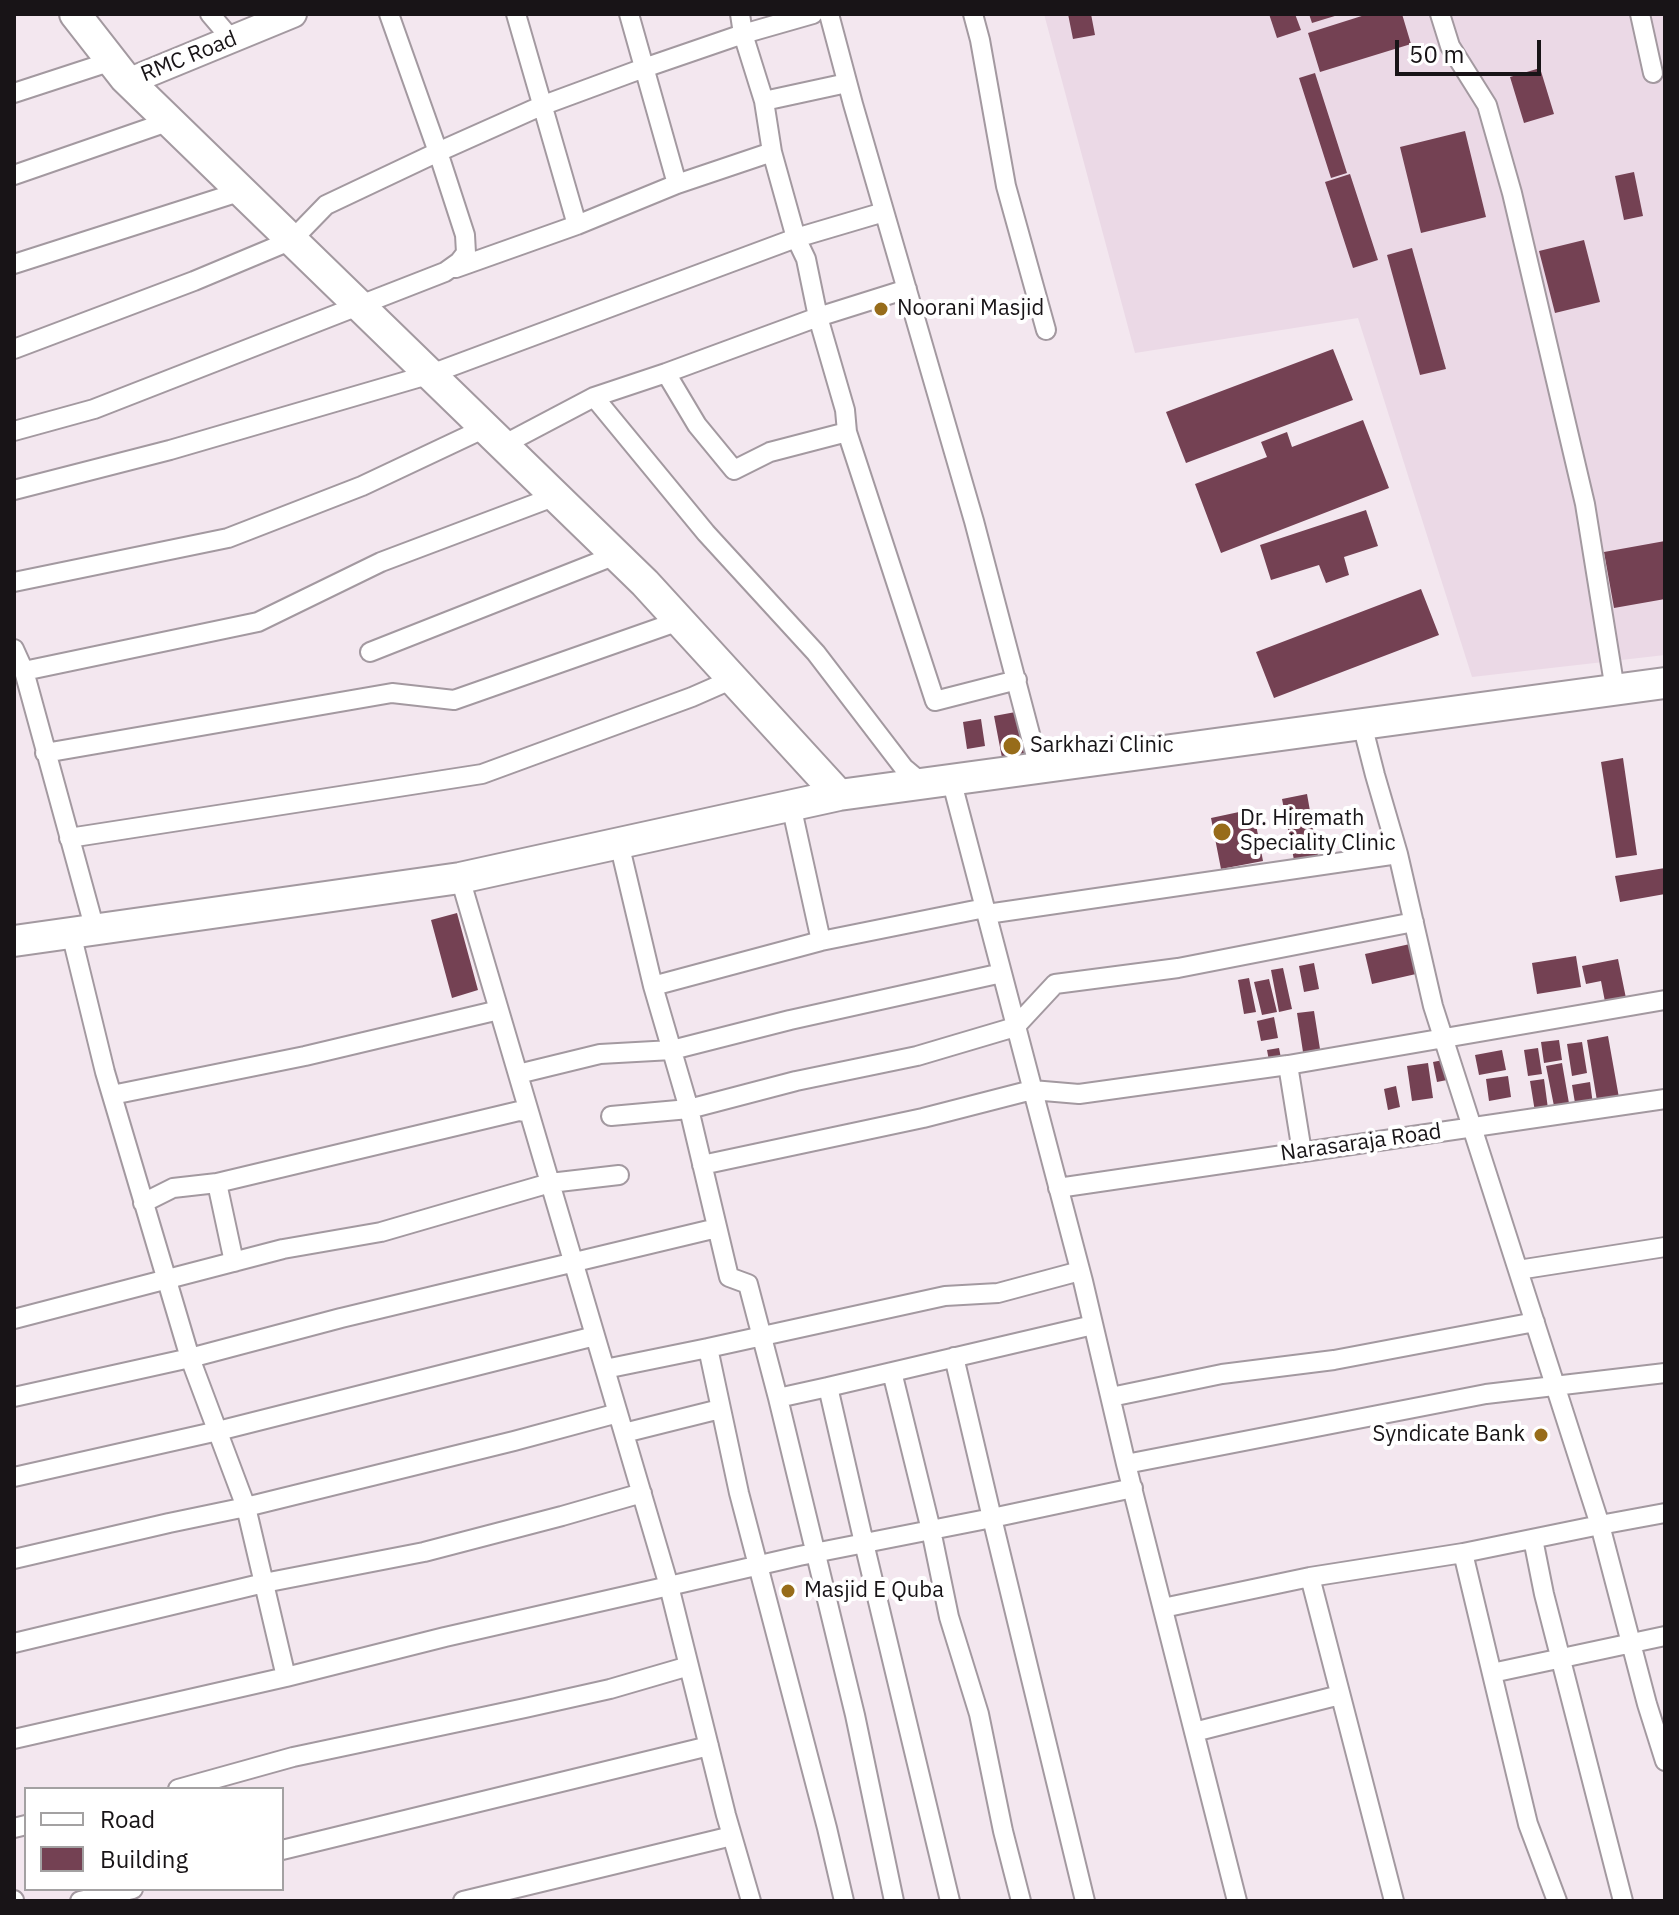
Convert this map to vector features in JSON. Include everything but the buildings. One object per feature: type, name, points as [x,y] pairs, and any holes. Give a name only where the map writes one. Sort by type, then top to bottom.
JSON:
[{"type":"main road","points":[[75,14],[122,73],[170,121],[645,583],[839,795]]},
{"type":"main road","points":[[14,941],[460,878],[839,795],[1665,683]]},
{"type":"street","name":"RMC Road","points":[[122,73],[218,24],[274,14]]},
{"type":"street","name":"RMC Road","points":[[122,73],[293,14]]},
{"type":"street","points":[[389,14],[465,235],[466,253],[445,272]]},
{"type":"street","points":[[516,14],[577,225]]},
{"type":"street","points":[[629,14],[677,184]]},
{"type":"street","points":[[740,14],[743,34],[764,101],[772,152],[796,238],[806,259],[818,317],[845,410],[847,432],[935,701],[1017,680]]},
{"type":"street","points":[[14,349],[292,240],[326,205],[541,106],[743,34],[813,14]]},
{"type":"street","points":[[829,14],[974,521],[1039,768]]},
{"type":"street","points":[[973,14],[1006,186],[1046,330]]},
{"type":"street","points":[[1440,14],[1450,46],[1487,105],[1512,193],[1585,504],[1615,690]]},
{"type":"street","points":[[1640,14],[1653,73]]},
{"type":"street","points":[[14,93],[122,73]]},
{"type":"street","points":[[764,101],[847,83]]},
{"type":"street","points":[[14,175],[170,121]]},
{"type":"street","points":[[14,431],[94,409],[677,184],[772,152]]},
{"type":"street","points":[[14,264],[242,191]]},
{"type":"street","points":[[14,490],[170,450],[431,374],[796,238],[884,212]]},
{"type":"street","points":[[14,582],[228,538],[594,397],[818,317],[907,289]]},
{"type":"street","points":[[666,373],[697,425],[734,470],[770,452],[847,432]]},
{"type":"street","points":[[594,397],[706,533],[816,653],[904,768],[936,781],[986,911],[1080,1271],[1237,1901]]},
{"type":"street","points":[[24,671],[258,622],[381,562],[556,496]]},
{"type":"street","points":[[370,652],[616,555]]},
{"type":"street","points":[[45,753],[392,693],[454,700],[679,621]]},
{"type":"street","points":[[14,649],[24,671],[69,838],[112,1095],[190,1358],[246,1507],[286,1677]]},
{"type":"street","points":[[69,838],[482,774],[733,679]]},
{"type":"street","points":[[1362,724],[1398,854],[1433,1006],[1600,1525],[1665,1761]]},
{"type":"street","points":[[791,805],[821,941]]},
{"type":"street","points":[[619,843],[653,986],[689,1109],[729,1277],[748,1284],[778,1398],[855,1715],[894,1901]]},
{"type":"street","points":[[653,986],[821,941],[986,911],[1398,854]]},
{"type":"street","points":[[460,878],[669,1586],[751,1901]]},
{"type":"street","points":[[611,1116],[689,1109],[796,1081],[917,1056],[1015,1027],[1055,984],[1178,968],[1414,922]]},
{"type":"street","points":[[518,1074],[600,1054],[672,1050],[790,1020],[1002,973]]},
{"type":"street","points":[[702,1165],[923,1118],[1032,1090],[1079,1094],[1288,1065],[1665,1000]]},
{"type":"street","points":[[112,1095],[305,1056],[499,1010]]},
{"type":"street","points":[[1288,1065],[1302,1152]]},
{"type":"street","name":"Narasaraja Road","points":[[1058,1188],[1665,1099]]},
{"type":"street","points":[[143,1203],[173,1188],[217,1183],[519,1111],[529,1113]]},
{"type":"street","points":[[14,1319],[283,1249],[381,1232],[550,1183],[619,1175]]},
{"type":"street","points":[[217,1183],[234,1262]]},
{"type":"street","points":[[14,1397],[190,1358],[573,1261],[717,1228]]},
{"type":"street","points":[[1518,1270],[1665,1247]]},
{"type":"street","points":[[605,1369],[945,1296],[998,1293],[1080,1271]]},
{"type":"street","points":[[1111,1397],[1222,1374],[1334,1360],[1535,1322]]},
{"type":"street","points":[[778,1398],[1093,1325]]},
{"type":"street","points":[[14,1477],[218,1431],[595,1336]]},
{"type":"street","points":[[708,1348],[739,1493],[844,1901]]},
{"type":"street","points":[[954,1357],[1085,1901]]},
{"type":"street","points":[[892,1372],[949,1617],[979,1714],[1021,1901]]},
{"type":"street","points":[[1126,1464],[1486,1394],[1665,1373]]},
{"type":"street","points":[[828,1387],[950,1901]]},
{"type":"street","points":[[624,1433],[720,1409]]},
{"type":"street","points":[[14,1559],[246,1507],[618,1413]]},
{"type":"street","points":[[14,1739],[758,1566],[1133,1488]]},
{"type":"street","points":[[14,1643],[264,1583],[424,1552],[642,1493]]},
{"type":"street","points":[[1163,1608],[1310,1577],[1463,1553],[1665,1513]]},
{"type":"street","points":[[1533,1539],[1544,1594],[1623,1901]]},
{"type":"street","points":[[1463,1553],[1528,1824],[1557,1901]]},
{"type":"street","points":[[1310,1577],[1394,1901]]},
{"type":"street","points":[[1492,1673],[1665,1636]]},
{"type":"street","points":[[185,1787],[293,1757],[610,1689],[689,1666]]},
{"type":"street","points":[[1194,1732],[1340,1695]]},
{"type":"street","points":[[284,1850],[709,1746]]},
{"type":"street","points":[[463,1901],[732,1836]]},
{"type":"street","points":[[80,1901],[124,1891]]},
{"type":"shaded area","points":[[1044,14],[1665,14],[1665,655],[1472,677],[1358,318],[1135,353]]},
{"type":"place","name":"Noorani Masjid","points":[[881,309]]},
{"type":"place","name":"Sarkhazi Clinic","points":[[1012,746]]},
{"type":"place","name":"Dr. Hiremath Speciality Clinic","points":[[1222,832]]},
{"type":"place","name":"Syndicate Bank","points":[[1541,1435]]},
{"type":"place","name":"Masjid E Quba","points":[[788,1591]]}]
